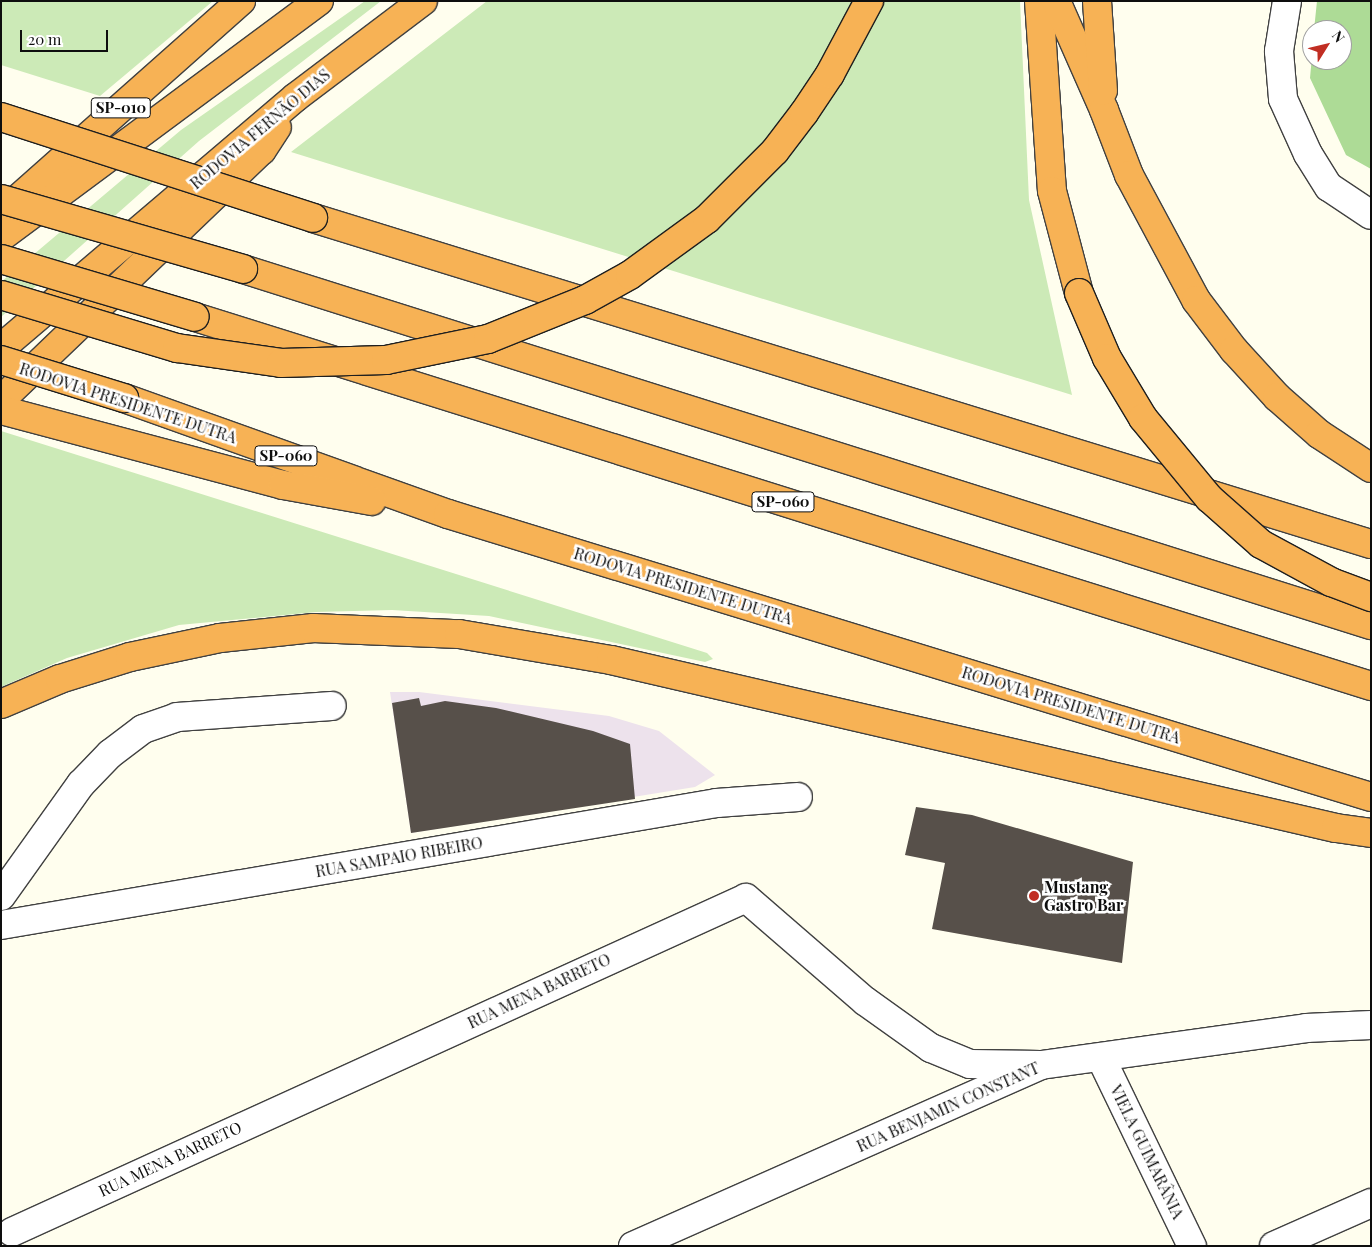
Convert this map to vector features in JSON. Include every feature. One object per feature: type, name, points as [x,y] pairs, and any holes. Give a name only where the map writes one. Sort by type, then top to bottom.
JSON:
[{"type":"highway","name":"SP-010","points":[[1,214],[241,1]]},
{"type":"highway","name":"RODOVIA FERNÃO DIAS","points":[[1,348],[296,97],[423,1]]},
{"type":"highway","points":[[1,295],[178,348],[281,363],[386,360],[488,339],[545,318],[630,275],[708,219],[775,151],[804,113],[830,74],[869,1]]},
{"type":"highway","points":[[1039,1],[1051,182],[1059,226],[1079,293],[1107,358],[1143,418],[1209,498],[1261,544],[1331,582],[1371,597]]},
{"type":"highway","points":[[1056,1],[1104,110],[1128,175],[1161,240],[1202,307],[1234,350],[1277,397],[1319,434],[1371,468]]},
{"type":"highway","points":[[1097,1],[1104,110]]},
{"type":"highway","points":[[1,237],[311,7]]},
{"type":"highway","points":[[1,400],[262,150],[296,97]]},
{"type":"highway","points":[[1,117],[313,218],[1371,544]]},
{"type":"highway","points":[[1,199],[243,269],[1371,625]]},
{"type":"highway","name":"SP-060","points":[[1,259],[196,316],[1371,686]]},
{"type":"highway","name":"RODOVIA PRESIDENTE DUTRA","points":[[1,360],[124,398],[448,514],[1371,797]]},
{"type":"highway","points":[[1,410],[92,436],[283,485],[448,514]]},
{"type":"highway","points":[[1,704],[60,679],[121,660],[220,638],[313,628],[460,634],[611,660],[1336,828],[1371,833]]},
{"type":"street","points":[[1287,1],[1279,51],[1283,99],[1308,154],[1329,187],[1371,215]]},
{"type":"street","points":[[1,896],[81,784],[110,754],[143,729],[177,717],[332,706]]},
{"type":"street","name":"RUA SAMPAIO RIBEIRO","points":[[1,925],[717,803],[798,797]]},
{"type":"street","name":"RUA MENA BARRETO","points":[[14,1233],[746,898],[865,1001],[931,1048],[970,1064],[1041,1065]]},
{"type":"street","name":"RUA BENJAMIN CONSTANT","points":[[634,1246],[1041,1065],[1306,1028],[1371,1025]]},
{"type":"street","name":"VIELA GUIMARÂNIA","points":[[1101,1058],[1192,1246]]},
{"type":"street","points":[[1274,1246],[1371,1203]]},
{"type":"shaded area","points":[[390,692],[419,692],[609,716],[659,731],[715,775],[695,787],[411,833]]},
{"type":"green space","points":[[1,1],[213,1],[100,96],[1,65]]},
{"type":"green space","points":[[365,1],[381,1],[199,141],[1,317],[1,282],[181,130]]},
{"type":"green space","points":[[487,1],[1020,1],[1029,200],[1072,395],[291,152]]},
{"type":"green space","points":[[1317,1],[1371,1],[1371,169],[1346,155],[1310,78],[1311,70],[1352,70],[1352,20],[1315,20]]},
{"type":"green space","points":[[1,431],[707,653],[713,659],[705,662],[489,616],[392,610],[316,612],[179,625],[67,658],[1,687]]},
{"type":"building","points":[[419,698],[421,706],[445,701],[496,708],[593,731],[630,744],[635,799],[411,833],[392,703]]},
{"type":"building","name":"Mustang Gastro Bar","points":[[916,807],[972,815],[1133,862],[1122,963],[932,929],[945,863],[905,855]]},
{"type":"place","name":"Mustang Gastro Bar","points":[[1034,896]]}]
